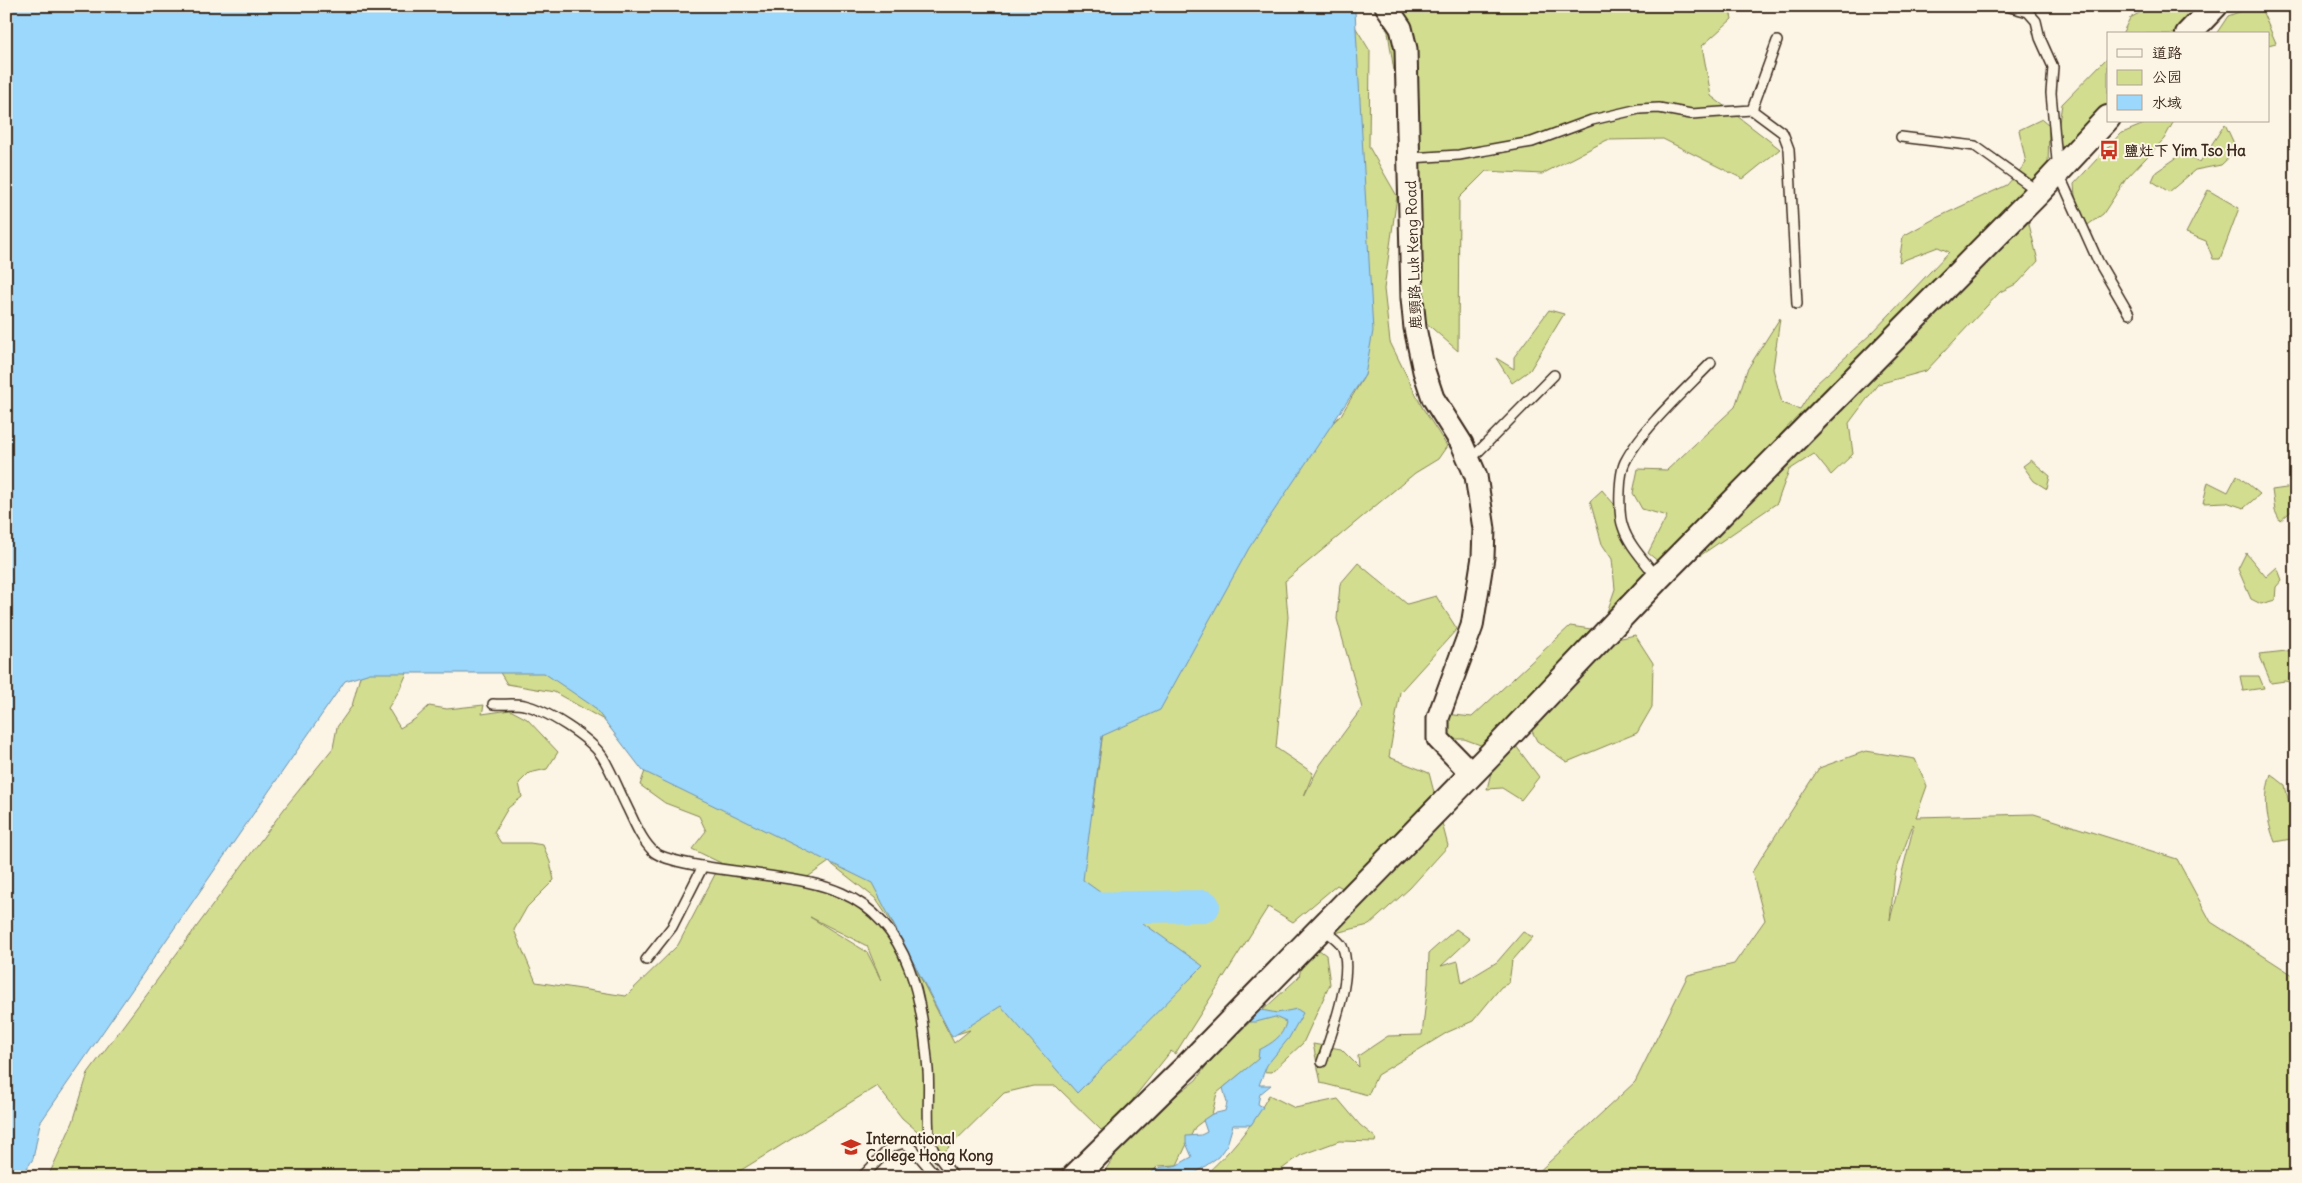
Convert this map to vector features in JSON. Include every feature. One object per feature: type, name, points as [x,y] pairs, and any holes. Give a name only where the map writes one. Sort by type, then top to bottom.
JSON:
[{"type":"main road","points":[[2190,32],[2215,6]]},
{"type":"main road","points":[[1074,1177],[1187,1066],[1472,774],[1658,578],[2040,192],[2107,119]]},
{"type":"street","name":"鹿頸路 Luk Keng Road","points":[[1390,8],[1401,28],[1405,41],[1412,298],[1418,349],[1433,398],[1470,460],[1482,500],[1483,557],[1472,626],[1438,718],[1438,739],[1472,774]]},
{"type":"lane","points":[[2006,6],[2028,12],[2036,21],[2040,38],[2053,67],[2051,93],[2058,172],[2098,261],[2129,314]]},
{"type":"lane","points":[[1752,110],[1777,41]]},
{"type":"lane","points":[[1409,158],[1459,155],[1532,142],[1592,120],[1639,109],[1659,108],[1691,114],[1752,110],[1783,133],[1789,149],[1797,304]]},
{"type":"lane","points":[[1901,137],[1975,146],[2040,192]]},
{"type":"lane","points":[[1658,578],[1633,546],[1622,526],[1620,495],[1624,464],[1640,439],[1711,363]]},
{"type":"lane","points":[[1470,460],[1554,375]]},
{"type":"lane","points":[[493,704],[523,705],[539,711],[588,741],[602,756],[644,842],[656,854],[672,860],[704,866],[807,882],[842,893],[867,907],[885,925],[903,950],[917,988],[926,1046],[929,1087],[928,1132],[934,1151],[954,1177]]},
{"type":"lane","points":[[646,960],[672,926],[704,866]]},
{"type":"lane","points":[[1321,927],[1342,946],[1344,960],[1341,1007],[1322,1062]]},
{"type":"lane","points":[[862,1177],[891,1147],[904,1143],[913,1149],[937,1177]]},
{"type":"green space","points":[[1384,6],[1729,6],[1732,19],[1702,46],[1711,96],[1780,149],[1743,179],[1663,139],[1607,140],[1542,174],[1486,171],[1459,198],[1458,351],[1416,314],[1407,156],[1388,32],[1378,12]]},
{"type":"green space","points":[[2152,6],[2226,6],[2201,32],[2123,32],[2130,18]]},
{"type":"green space","points":[[2260,6],[2276,43],[2270,44],[2270,32],[2217,32],[2228,16]]},
{"type":"green space","points":[[1351,20],[1370,51],[1369,147],[1397,196],[1384,289],[1390,342],[1422,407],[1447,446],[1438,459],[1415,473],[1285,581],[1288,617],[1276,748],[1313,773],[1304,796],[1320,765],[1362,708],[1337,619],[1340,584],[1358,563],[1407,604],[1436,596],[1457,629],[1400,692],[1389,757],[1429,773],[1448,846],[1410,888],[1369,925],[1335,933],[1354,894],[1337,885],[1293,922],[1268,907],[1175,1054],[1171,1051],[1136,1095],[1123,1115],[1101,1130],[1056,1086],[1033,1086],[1004,1093],[943,1153],[902,1118],[877,1086],[730,1177],[48,1177],[73,1122],[88,1073],[287,805],[333,748],[337,727],[352,706],[362,669],[394,660],[407,673],[399,691],[388,708],[400,728],[415,719],[429,706],[447,709],[484,705],[482,714],[510,710],[527,719],[558,752],[547,769],[529,773],[519,783],[522,797],[508,808],[494,832],[501,843],[543,845],[550,862],[554,880],[527,907],[514,930],[536,982],[626,996],[678,945],[721,863],[692,849],[706,831],[699,816],[665,803],[640,785],[645,771],[604,720],[554,692],[507,684],[496,666],[502,655],[1037,881],[1093,808],[1104,724],[1302,452],[1341,415],[1365,375]],"holes":[[[829,862],[875,898],[941,995],[957,1034],[970,1030],[954,1043],[912,961],[871,911],[802,881]],[[810,917],[867,946],[881,980],[867,952]]]},
{"type":"green space","points":[[2107,58],[2107,122],[2084,150],[2055,148],[2062,104]]},
{"type":"green space","points":[[2042,119],[2049,125],[2048,168],[2027,216],[2038,261],[2018,283],[2000,292],[1926,371],[1878,384],[1849,423],[1853,454],[1831,475],[1814,454],[1789,470],[1777,503],[1701,555],[1674,562],[1659,562],[1648,553],[1667,516],[1642,509],[1633,493],[1638,469],[1667,470],[1735,407],[1747,370],[1780,318],[1773,369],[1782,403],[1800,409],[1816,384],[1872,333],[1949,252],[1938,247],[1899,262],[1903,236],[1934,219],[2007,185],[2026,163],[2019,130]]},
{"type":"green space","points":[[2149,122],[2173,122],[2164,139],[2126,179],[2103,214],[2078,232],[2074,184],[2120,134]]},
{"type":"green space","points":[[2225,124],[2237,150],[2221,165],[2195,170],[2169,192],[2152,181],[2156,172],[2182,154],[2200,162]]},
{"type":"green space","points":[[2208,190],[2239,208],[2220,259],[2213,259],[2206,241],[2186,233]]},
{"type":"green space","points":[[1549,310],[1564,314],[1530,370],[1512,383],[1496,358],[1514,369],[1514,357]]},
{"type":"green space","points":[[2031,460],[2050,476],[2047,489],[2034,481],[2023,466]]},
{"type":"green space","points":[[2237,475],[2260,494],[2244,508],[2226,502],[2203,503],[2208,482],[2228,492]]},
{"type":"green space","points":[[2293,487],[2296,494],[2296,507],[2280,521],[2275,511],[2272,490]]},
{"type":"green space","points":[[1602,490],[1625,517],[1636,549],[1651,576],[1486,747],[1464,739],[1438,739],[1445,714],[1472,717],[1570,626],[1591,629],[1605,618],[1615,589],[1612,559],[1602,544],[1590,501]]},
{"type":"green space","points":[[2246,553],[2266,577],[2277,567],[2282,580],[2276,587],[2275,600],[2261,604],[2251,599],[2238,569]]},
{"type":"green space","points":[[1635,635],[1653,663],[1652,707],[1637,733],[1567,762],[1537,741],[1530,727],[1553,706],[1573,677],[1617,639]]},
{"type":"green space","points":[[2296,650],[2296,684],[2285,681],[2271,683],[2259,654]]},
{"type":"green space","points":[[2240,676],[2259,676],[2264,688],[2243,691]]},
{"type":"green space","points":[[1512,743],[1539,777],[1521,800],[1502,788],[1487,789],[1494,760]]},
{"type":"green space","points":[[1866,751],[1915,759],[1927,786],[1916,817],[2034,814],[2177,859],[2211,922],[2296,977],[2296,1177],[1533,1177],[1635,1082],[1688,975],[1734,964],[1765,920],[1752,872],[1819,768]],"holes":[[[1914,825],[1890,920],[1895,874]]]},
{"type":"green space","points":[[2271,774],[2285,785],[2290,808],[2296,821],[2296,838],[2275,842],[2269,825],[2266,800]]},
{"type":"green space","points":[[1456,929],[1470,939],[1441,966],[1458,961],[1462,983],[1497,962],[1523,932],[1533,937],[1512,961],[1509,983],[1501,987],[1473,1021],[1448,1032],[1377,1075],[1368,1095],[1321,1083],[1313,1044],[1341,1049],[1359,1067],[1358,1056],[1388,1036],[1422,1035],[1428,983],[1429,953]]},
{"type":"green space","points":[[1307,941],[1326,955],[1330,984],[1303,1043],[1272,1072],[1244,1071],[1217,1093],[1212,1114],[1195,1127],[1177,1165],[1158,1166],[1147,1177],[1101,1177],[1131,1130],[1196,1080],[1214,1055],[1299,977]]},
{"type":"green space","points":[[1269,1095],[1295,1108],[1338,1099],[1360,1125],[1376,1138],[1375,1142],[1339,1141],[1301,1155],[1271,1177],[1203,1177],[1240,1139]]},
{"type":"water","points":[[6,6],[1348,6],[1355,11],[1373,331],[1365,375],[1249,548],[1160,710],[1102,736],[1083,880],[1203,966],[1077,1093],[1001,1006],[952,1037],[872,883],[643,771],[594,707],[544,673],[370,673],[345,681],[40,1123],[33,1159],[21,1177],[6,1177]]},
{"type":"water","points":[[1256,1009],[1277,1013],[1297,1009],[1303,1013],[1289,1038],[1267,1065],[1259,1085],[1271,1085],[1260,1094],[1258,1104],[1263,1107],[1251,1125],[1233,1125],[1227,1145],[1218,1157],[1190,1177],[1147,1177],[1159,1168],[1177,1165],[1192,1157],[1186,1143],[1186,1136],[1201,1135],[1207,1132],[1203,1120],[1212,1114],[1225,1111],[1227,1103],[1223,1088],[1258,1059],[1259,1050],[1280,1036],[1286,1022],[1275,1017],[1256,1022],[1244,1022]]},
{"type":"waterway","points":[[1078,908],[1204,906]]},
{"type":"place","name":"鹽灶下 Yim Tso Ha","points":[[2109,150]]},
{"type":"place","name":"International College Hong Kong","points":[[851,1147]]}]
